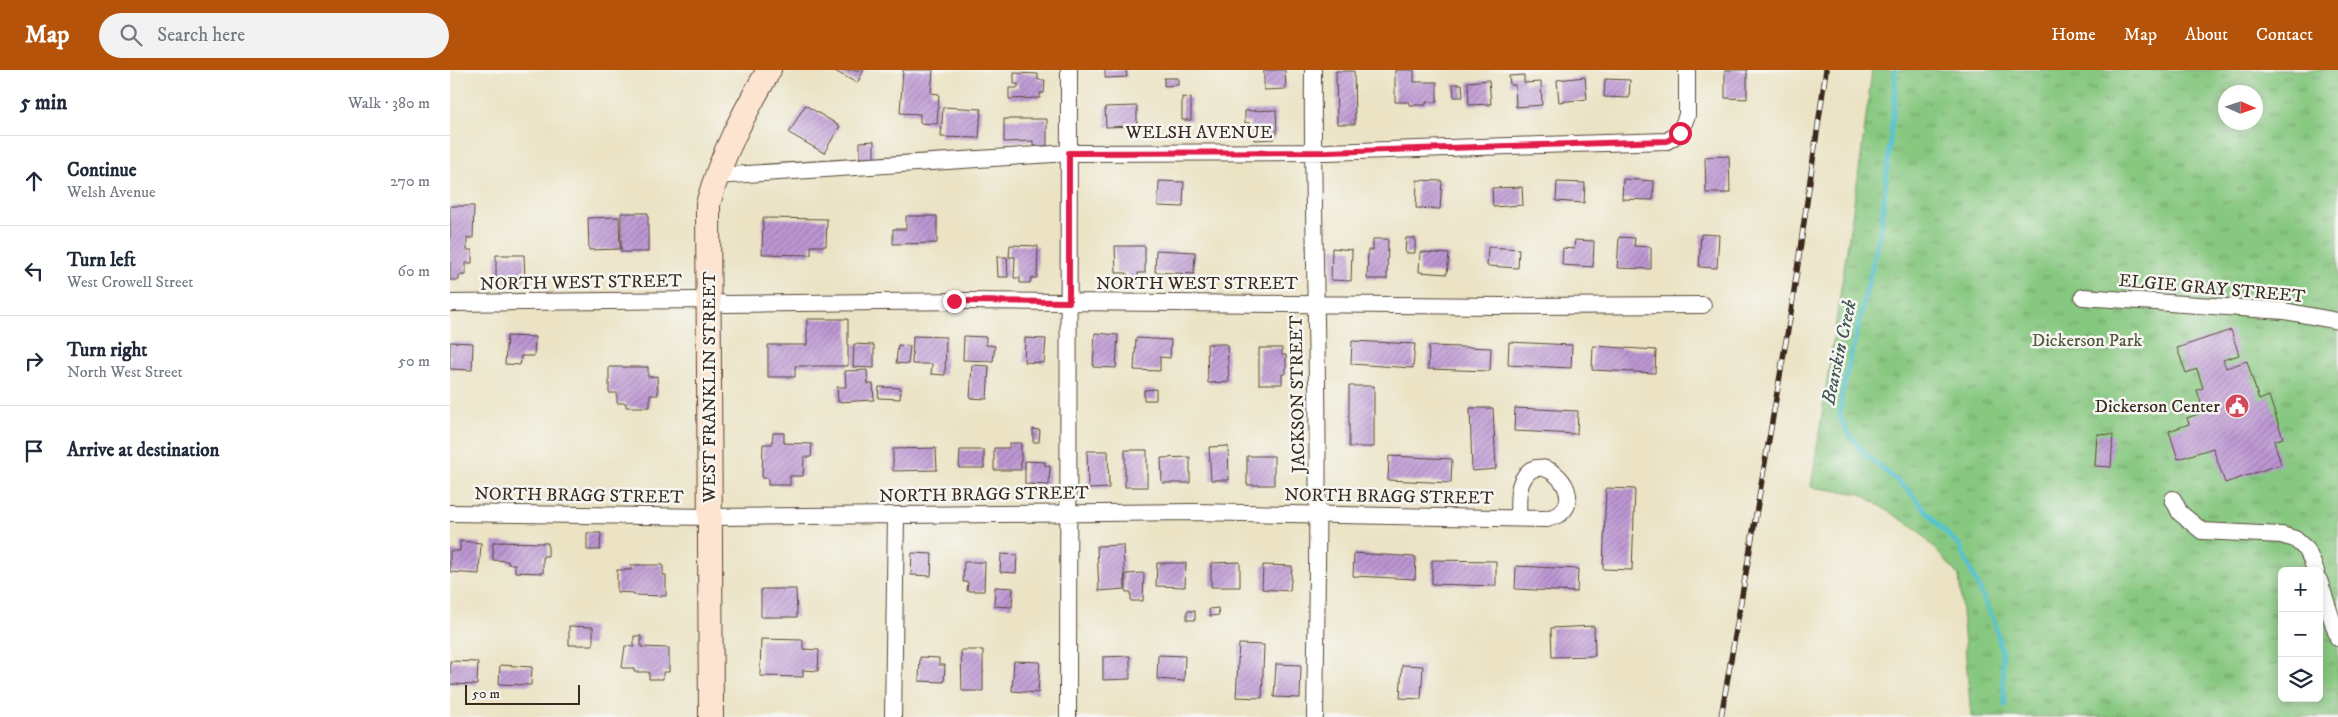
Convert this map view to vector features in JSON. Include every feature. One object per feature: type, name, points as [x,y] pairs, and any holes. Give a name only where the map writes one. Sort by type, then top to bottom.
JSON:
[{"type":"main road","name":"WEST FRANKLIN STREET","points":[[711,717],[708,204],[716,176],[734,131],[769,70]]},
{"type":"street","points":[[1068,717],[1069,70]]},
{"type":"street","name":"JACKSON STREET","points":[[1313,70],[1312,151],[1318,515],[1315,717]]},
{"type":"street","name":"WELSH AVENUE","points":[[716,176],[1069,153],[1327,152],[1667,141],[1680,133],[1687,115],[1687,70]]},
{"type":"street","name":"ELGIE GRAY STREET","points":[[2083,297],[2284,311],[2338,321]]},
{"type":"street","name":"NORTH WEST STREET","points":[[450,303],[694,300],[709,302],[1069,302],[1501,306],[1703,305]]},
{"type":"street","points":[[2173,499],[2180,512],[2202,531],[2281,535],[2295,538],[2306,550],[2314,567]]},
{"type":"street","name":"NORTH BRAGG STREET","points":[[450,513],[710,517],[1194,512],[1518,518]]},
{"type":"street","points":[[893,717],[896,515]]},
{"type":"street","points":[[2323,592],[2338,638]]},
{"type":"green space","name":"Dickerson Park","points":[[1872,70],[2338,70],[2338,717],[1971,717],[1959,576],[1918,530],[1861,494],[1811,487],[1861,156]]},
{"type":"building","points":[[833,70],[864,70],[857,83]]},
{"type":"building","points":[[903,70],[933,70],[931,93],[939,94],[937,124],[920,123],[920,114],[900,113]]},
{"type":"building","points":[[1105,70],[1126,70],[1127,77],[1105,78]]},
{"type":"building","points":[[1264,70],[1285,70],[1286,89],[1264,90]]},
{"type":"building","points":[[1395,70],[1414,70],[1414,82],[1437,82],[1437,102],[1426,102],[1426,105],[1409,105],[1409,102],[1395,102]]},
{"type":"building","points":[[1725,70],[1747,70],[1747,99],[1725,98]]},
{"type":"building","points":[[1336,71],[1354,71],[1355,124],[1337,124]]},
{"type":"building","points":[[1014,73],[1038,74],[1038,80],[1045,80],[1044,93],[1040,93],[1040,98],[1009,99],[1009,88],[1018,88],[1018,84],[1014,84]]},
{"type":"building","points":[[1524,75],[1524,83],[1541,82],[1542,105],[1516,107],[1515,85],[1510,85],[1509,76]]},
{"type":"building","points":[[1585,77],[1587,99],[1559,102],[1557,80]]},
{"type":"building","points":[[1164,78],[1178,78],[1178,85],[1164,86]]},
{"type":"building","points":[[1605,79],[1630,80],[1629,98],[1604,97]]},
{"type":"building","points":[[1489,80],[1491,104],[1469,105],[1468,82]]},
{"type":"building","points":[[1453,84],[1462,84],[1463,97],[1454,97]]},
{"type":"building","points":[[1182,97],[1191,98],[1191,120],[1182,120]]},
{"type":"building","points":[[805,105],[840,126],[824,153],[789,133]]},
{"type":"building","points":[[1137,106],[1137,126],[1106,127],[1105,107]]},
{"type":"building","points":[[943,107],[981,109],[979,138],[941,137]]},
{"type":"building","points":[[1276,110],[1277,134],[1274,134],[1274,139],[1254,140],[1253,136],[1250,136],[1250,123],[1245,123],[1245,111]]},
{"type":"building","points":[[1004,119],[1047,119],[1047,146],[1033,146],[1033,141],[1004,142]]},
{"type":"building","points":[[874,141],[874,162],[860,162],[860,142]]},
{"type":"building","points":[[1729,156],[1730,193],[1706,193],[1705,157]]},
{"type":"building","points":[[1623,179],[1654,181],[1653,200],[1622,199]]},
{"type":"building","points":[[1417,180],[1442,181],[1440,209],[1416,208]]},
{"type":"building","points":[[1159,181],[1184,182],[1183,207],[1158,206]]},
{"type":"building","points":[[1557,182],[1585,183],[1584,203],[1556,201]]},
{"type":"building","points":[[1522,187],[1523,205],[1493,207],[1492,188]]},
{"type":"building","points":[[450,206],[474,206],[473,238],[467,238],[467,250],[472,250],[472,263],[466,263],[466,275],[459,275],[459,280],[450,280]]},
{"type":"building","points":[[621,213],[648,213],[648,252],[621,252]]},
{"type":"building","points":[[906,216],[937,216],[937,243],[893,244],[893,229],[906,229]]},
{"type":"building","points":[[619,217],[620,249],[589,250],[588,218]]},
{"type":"building","points":[[763,218],[827,219],[826,246],[811,246],[811,255],[762,254]]},
{"type":"building","points":[[1701,234],[1719,235],[1717,268],[1699,267]]},
{"type":"building","points":[[1619,237],[1635,238],[1634,246],[1651,247],[1651,269],[1617,268]]},
{"type":"building","points":[[1406,238],[1415,238],[1415,253],[1405,253]]},
{"type":"building","points":[[1373,239],[1388,239],[1387,279],[1367,279],[1368,250],[1373,250]]},
{"type":"building","points":[[1575,240],[1594,241],[1593,267],[1562,265],[1563,248],[1574,249]]},
{"type":"building","points":[[1010,245],[1038,246],[1037,278],[1031,278],[1030,283],[1020,283],[1020,278],[1014,278],[1015,257],[1009,257]]},
{"type":"building","points":[[1115,246],[1145,246],[1145,273],[1138,273],[1138,278],[1127,278],[1127,273],[1116,273]]},
{"type":"building","points":[[1488,247],[1519,249],[1518,268],[1487,266]]},
{"type":"building","points":[[1332,248],[1352,250],[1351,281],[1331,280]]},
{"type":"building","points":[[1156,250],[1195,252],[1194,274],[1155,272]]},
{"type":"building","points":[[1420,252],[1449,254],[1447,274],[1419,272]]},
{"type":"building","points":[[496,255],[524,255],[525,280],[505,283],[505,279],[496,279]]},
{"type":"building","points":[[997,257],[1007,257],[1008,277],[998,277]]},
{"type":"building","points":[[807,319],[848,319],[848,366],[795,366],[795,377],[768,377],[768,345],[807,345]]},
{"type":"building","name":"Dickerson Center","points":[[2231,330],[2239,355],[2223,360],[2226,368],[2247,361],[2259,400],[2269,396],[2283,438],[2274,441],[2281,464],[2225,483],[2213,448],[2178,459],[2169,431],[2189,424],[2187,418],[2204,412],[2197,390],[2203,388],[2197,369],[2186,373],[2177,348]]},
{"type":"building","points":[[1095,333],[1118,335],[1116,368],[1093,367]]},
{"type":"building","points":[[507,336],[535,337],[534,356],[521,356],[520,365],[505,364]]},
{"type":"building","points":[[913,336],[946,337],[945,375],[931,374],[932,364],[912,364]]},
{"type":"building","points":[[964,336],[986,337],[986,345],[995,346],[993,361],[963,360]]},
{"type":"building","points":[[1025,338],[1046,339],[1044,363],[1024,362]]},
{"type":"building","points":[[1136,338],[1171,340],[1170,358],[1160,357],[1160,371],[1134,370]]},
{"type":"building","points":[[1352,341],[1415,344],[1413,368],[1351,364]]},
{"type":"building","points":[[450,342],[473,343],[472,370],[450,369]]},
{"type":"building","points":[[1509,342],[1572,345],[1571,368],[1508,365]]},
{"type":"building","points":[[854,344],[874,345],[874,368],[853,367]]},
{"type":"building","points":[[1207,344],[1227,344],[1229,382],[1208,383]]},
{"type":"building","points":[[898,345],[910,346],[908,364],[896,363]]},
{"type":"building","points":[[1429,346],[1491,348],[1490,371],[1428,369]]},
{"type":"building","points":[[1593,346],[1656,350],[1655,373],[1592,370]]},
{"type":"building","points":[[1259,348],[1282,348],[1282,355],[1286,355],[1286,374],[1282,374],[1282,384],[1259,384]]},
{"type":"building","points":[[972,365],[989,366],[987,399],[970,398]]},
{"type":"building","points":[[609,367],[648,367],[648,377],[657,376],[658,395],[650,395],[650,407],[626,407],[626,403],[617,403],[617,393],[609,393]]},
{"type":"building","points":[[867,370],[868,384],[873,384],[874,400],[838,402],[837,387],[846,387],[845,371]]},
{"type":"building","points":[[1349,386],[1374,386],[1374,447],[1349,447]]},
{"type":"building","points":[[879,387],[901,388],[900,399],[878,398]]},
{"type":"building","points":[[1156,389],[1156,400],[1144,400],[1144,390]]},
{"type":"building","points":[[1470,408],[1493,408],[1496,469],[1472,471]]},
{"type":"building","points":[[1515,408],[1578,411],[1577,434],[1514,431]]},
{"type":"building","points":[[1033,429],[1040,430],[1039,442],[1033,442]]},
{"type":"building","points":[[773,433],[784,433],[784,443],[812,444],[811,457],[804,457],[803,476],[790,476],[790,485],[768,485],[768,478],[762,478],[763,444],[772,444]]},
{"type":"building","points":[[2097,434],[2113,435],[2111,467],[2095,466]]},
{"type":"building","points":[[1009,443],[1021,443],[1021,470],[994,470],[994,448],[1009,448]]},
{"type":"building","points":[[1228,446],[1229,480],[1211,480],[1209,447]]},
{"type":"building","points":[[936,448],[937,470],[893,471],[893,449]]},
{"type":"building","points":[[960,450],[984,450],[984,468],[959,468]]},
{"type":"building","points":[[1125,450],[1147,450],[1147,487],[1125,487]]},
{"type":"building","points":[[1087,451],[1108,451],[1109,488],[1088,489]]},
{"type":"building","points":[[1247,456],[1274,456],[1274,485],[1247,485]]},
{"type":"building","points":[[1389,456],[1452,459],[1451,483],[1388,480]]},
{"type":"building","points":[[1190,457],[1190,483],[1162,483],[1161,458]]},
{"type":"building","points":[[1025,461],[1045,462],[1045,466],[1050,466],[1049,485],[1025,484]]},
{"type":"building","points":[[1606,488],[1635,489],[1632,570],[1603,569]]},
{"type":"building","points":[[587,533],[601,533],[600,550],[587,550]]},
{"type":"building","points":[[460,541],[481,543],[479,574],[450,572],[450,551],[460,551]]},
{"type":"building","points":[[493,542],[548,543],[548,556],[543,556],[543,573],[515,572],[515,564],[508,564],[508,561],[493,560]]},
{"type":"building","points":[[1123,545],[1125,589],[1099,591],[1097,546]]},
{"type":"building","points":[[912,553],[932,554],[931,576],[911,575]]},
{"type":"building","points":[[1354,553],[1416,557],[1415,579],[1353,576]]},
{"type":"building","points":[[1001,554],[1017,555],[1016,573],[1000,572]]},
{"type":"building","points":[[1432,560],[1496,561],[1496,586],[1432,584]]},
{"type":"building","points":[[964,562],[985,562],[984,591],[967,591],[968,582],[963,582]]},
{"type":"building","points":[[1240,562],[1240,587],[1211,587],[1211,563]]},
{"type":"building","points":[[1157,563],[1186,563],[1185,587],[1156,586]]},
{"type":"building","points":[[631,565],[663,565],[663,575],[666,575],[666,596],[634,595],[634,593],[617,592],[617,570],[631,570]]},
{"type":"building","points":[[1263,565],[1292,566],[1290,591],[1262,589]]},
{"type":"building","points":[[1516,566],[1578,569],[1577,592],[1515,589]]},
{"type":"building","points":[[1144,573],[1143,601],[1131,601],[1131,592],[1126,592],[1126,574]]},
{"type":"building","points":[[995,587],[1013,588],[1012,607],[994,606]]},
{"type":"building","points":[[761,589],[796,589],[797,617],[761,617]]},
{"type":"building","points":[[1218,608],[1219,615],[1210,616],[1209,609]]},
{"type":"building","points":[[1187,611],[1195,611],[1195,620],[1187,620]]},
{"type":"building","points":[[569,626],[593,627],[593,645],[569,645]]},
{"type":"building","points":[[1594,626],[1595,656],[1552,657],[1551,628]]},
{"type":"building","points":[[634,636],[641,636],[641,647],[669,648],[669,672],[663,672],[663,679],[649,679],[649,672],[634,672],[634,668],[622,668],[625,646],[634,647]]},
{"type":"building","points":[[761,639],[803,640],[803,649],[819,650],[818,671],[803,670],[803,677],[760,676]]},
{"type":"building","points":[[1239,644],[1264,645],[1262,698],[1236,697]]},
{"type":"building","points":[[961,650],[983,650],[983,691],[962,691]]},
{"type":"building","points":[[1158,655],[1185,656],[1184,681],[1157,679]]},
{"type":"building","points":[[1130,656],[1130,679],[1103,680],[1103,657]]},
{"type":"building","points":[[920,657],[939,658],[939,665],[945,665],[944,682],[919,681]]},
{"type":"building","points":[[450,661],[478,662],[477,685],[450,684]]},
{"type":"building","points":[[1014,661],[1040,662],[1038,693],[1012,691]]},
{"type":"building","points":[[1276,664],[1301,665],[1300,698],[1274,697]]},
{"type":"building","points":[[500,665],[532,667],[531,685],[499,684]]},
{"type":"building","points":[[1402,665],[1423,666],[1421,699],[1400,698]]},
{"type":"waterway","name":"Bearskin Creek","points":[[1895,70],[1895,94],[1881,229],[1842,394],[1840,417],[1848,433],[1866,455],[1908,490],[1940,527],[1959,545],[1995,623],[2002,653],[2005,706]]},
{"type":"railway","points":[[1721,717],[1791,312],[1826,70]]},
{"type":"place","name":"Dickerson Center","points":[[2237,406]]},
{"type":"route","points":[[954,301],[1069,302],[1069,153],[1327,152],[1667,141],[1680,133]]}]
